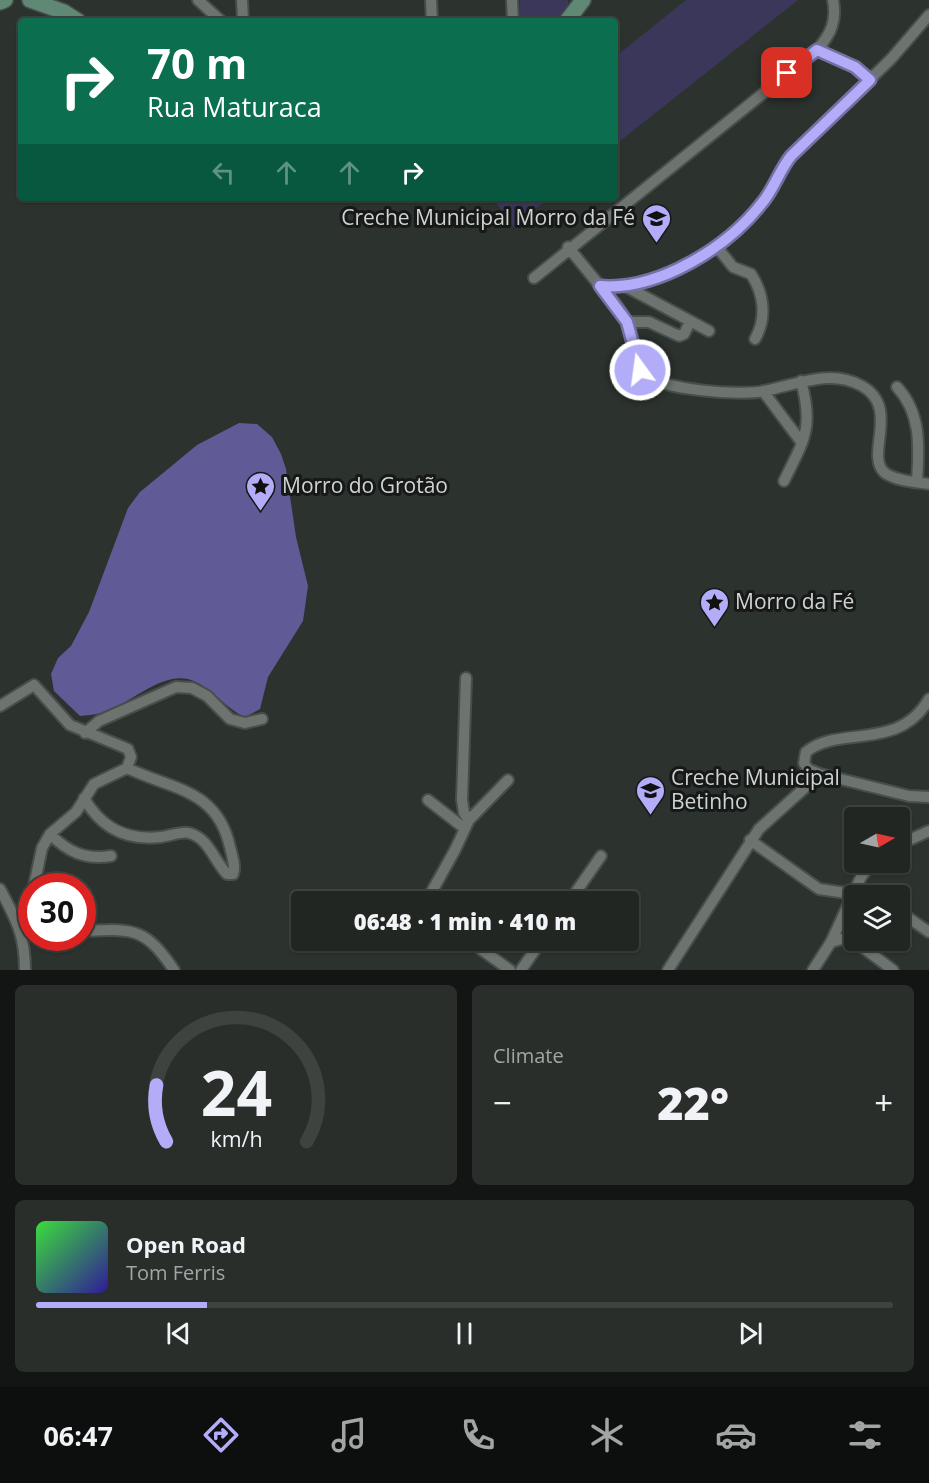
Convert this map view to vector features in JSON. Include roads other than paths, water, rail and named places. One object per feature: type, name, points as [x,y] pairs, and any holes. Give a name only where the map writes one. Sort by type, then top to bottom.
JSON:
[{"type":"street","points":[[0,2],[5,0]]},
{"type":"street","points":[[30,0],[64,12],[73,18]]},
{"type":"street","points":[[198,0],[218,18]]},
{"type":"street","points":[[242,0],[243,18]]},
{"type":"street","points":[[431,0],[432,18]]},
{"type":"street","points":[[512,0],[513,18]]},
{"type":"street","points":[[569,18],[582,0]]},
{"type":"street","points":[[534,278],[568,247],[817,50],[830,35],[835,9],[833,0]]},
{"type":"street","points":[[600,286],[623,285],[681,267],[717,247],[764,201],[791,156],[870,80],[929,15]]},
{"type":"street","points":[[817,50],[855,67],[870,80]]},
{"type":"street","points":[[568,247],[627,322],[640,370],[650,379],[672,386],[738,392],[764,392],[801,381],[821,378],[842,379],[861,386],[872,393],[879,406],[882,420],[879,464],[883,471],[892,477],[929,484]]},
{"type":"street","points":[[717,247],[733,267],[751,274],[754,278],[763,304],[763,318],[755,339]]},
{"type":"street","points":[[623,285],[709,331]]},
{"type":"street","points":[[627,322],[649,322],[679,336],[684,334],[690,322]]},
{"type":"street","points":[[784,481],[802,443],[808,417],[801,381]]},
{"type":"street","points":[[897,387],[906,397],[915,414],[919,454],[917,482]]},
{"type":"street","points":[[764,392],[802,443]]},
{"type":"street","points":[[466,678],[462,800],[466,824]]},
{"type":"street","points":[[0,706],[34,685],[58,714],[85,733],[128,749],[131,757],[128,768],[94,784],[76,812],[50,834],[42,848],[37,873]]},
{"type":"street","points":[[85,733],[99,721],[176,687],[192,688],[207,696],[230,719],[246,723],[262,718]]},
{"type":"street","points":[[929,699],[922,711],[894,728],[874,735],[812,747],[806,752],[804,763],[808,769],[820,774],[909,796],[929,796]]},
{"type":"street","points":[[84,798],[93,814],[106,826],[123,834],[155,837],[189,833],[203,841],[226,874],[233,874],[235,869],[228,836],[222,821],[212,807],[184,789],[152,781],[128,768]]},
{"type":"street","points":[[668,970],[750,840],[768,818],[820,774]]},
{"type":"street","points":[[432,891],[455,850],[466,824],[508,780]]},
{"type":"street","points":[[428,800],[466,824]]},
{"type":"street","points":[[910,840],[929,831]]},
{"type":"street","points":[[50,834],[63,846],[78,854],[94,859],[111,856]]},
{"type":"street","points":[[750,840],[819,889],[844,893]]},
{"type":"street","points":[[577,891],[601,856]]},
{"type":"street","points":[[0,889],[18,915]]},
{"type":"street","points":[[813,970],[831,942],[844,914]]},
{"type":"street","points":[[910,919],[929,932]]},
{"type":"street","points":[[96,931],[139,933],[150,939],[174,970]]},
{"type":"street","points":[[831,942],[844,937]]},
{"type":"street","points":[[24,951],[25,970]]},
{"type":"street","points":[[483,951],[510,970]]},
{"type":"street","points":[[521,970],[534,951]]},
{"type":"street","points":[[871,951],[893,970]]},
{"type":"place","name":"Creche Municipal Morro da Fé","points":[[656,244]]},
{"type":"place","name":"Morro do Grotão","points":[[261,512]]},
{"type":"place","name":"Morro da Fé","points":[[714,628]]},
{"type":"place","name":"Creche Municipal Betinho","points":[[650,816]]}]
